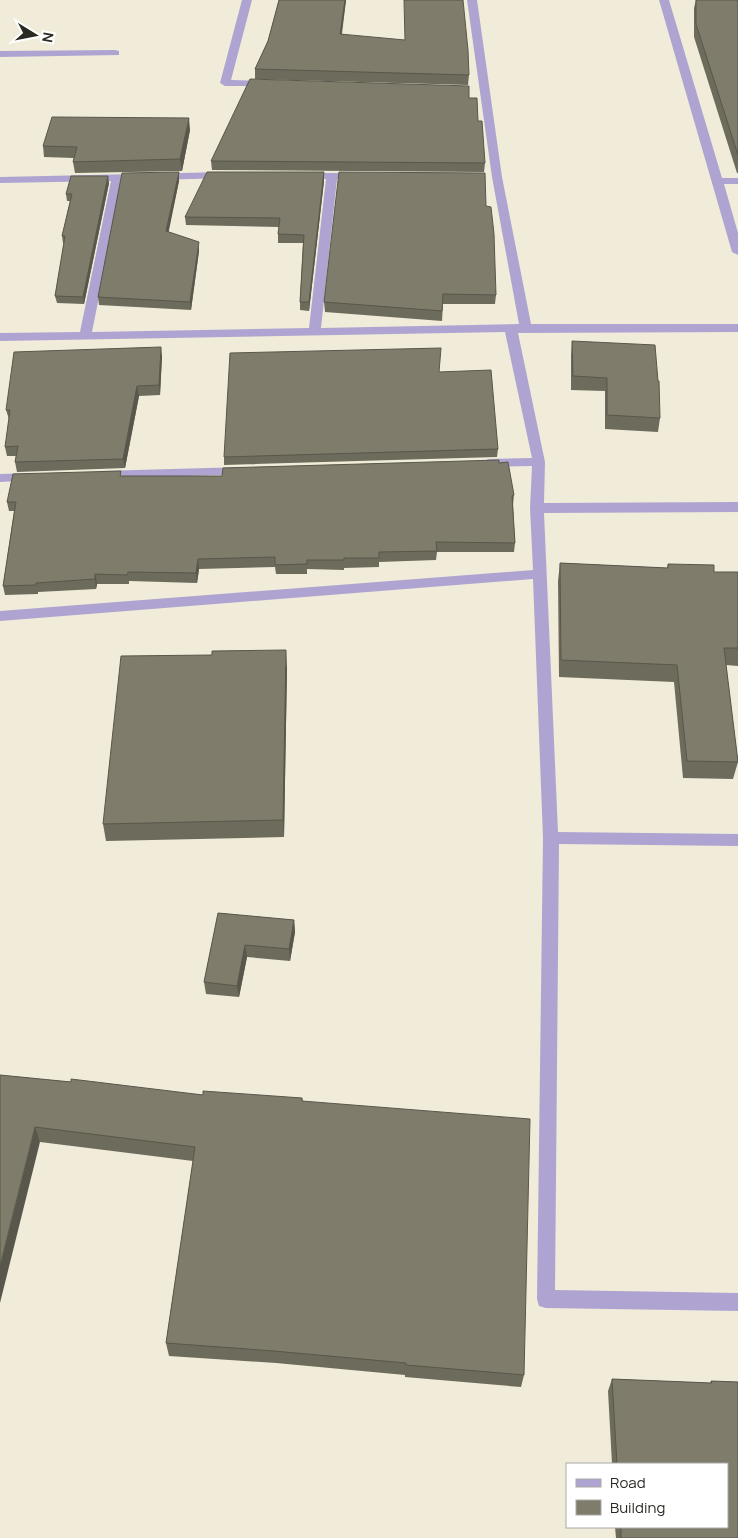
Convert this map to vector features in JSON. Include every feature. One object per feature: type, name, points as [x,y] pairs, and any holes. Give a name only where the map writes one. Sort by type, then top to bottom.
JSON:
[{"type":"street","points":[[247,0],[225,83],[275,84]]},
{"type":"street","points":[[472,0],[480,90],[492,177],[526,328]]},
{"type":"street","points":[[664,0],[738,252]]},
{"type":"street","points":[[0,54],[115,53]]},
{"type":"street","points":[[0,180],[232,175]]},
{"type":"street","points":[[292,176],[371,176]]},
{"type":"street","points":[[315,332],[332,176]]},
{"type":"street","points":[[85,335],[118,178]]},
{"type":"street","points":[[717,181],[738,180]]},
{"type":"street","points":[[526,328],[511,330],[539,462],[537,508],[551,838],[546,1299],[738,1302]]},
{"type":"street","points":[[0,337],[526,328],[738,328]]},
{"type":"street","points":[[480,463],[539,462]]},
{"type":"street","points":[[91,475],[260,470]]},
{"type":"street","points":[[0,478],[42,477]]},
{"type":"street","points":[[537,508],[738,507]]},
{"type":"street","points":[[0,616],[541,574]]},
{"type":"street","points":[[551,838],[738,840]]},
{"type":"building","points":[[279,0],[345,0],[340,34],[405,40],[404,0],[463,0],[469,75],[255,69],[268,41]]},
{"type":"building","points":[[696,0],[738,0],[738,155],[696,24]]},
{"type":"building","points":[[250,79],[469,86],[469,98],[477,98],[478,121],[482,121],[485,163],[211,161]]},
{"type":"building","points":[[52,117],[189,118],[180,159],[73,162],[77,147],[43,146]]},
{"type":"building","points":[[179,172],[166,231],[199,242],[190,302],[98,297],[122,173]]},
{"type":"building","points":[[207,172],[324,172],[309,302],[300,302],[304,235],[278,234],[280,218],[185,217]]},
{"type":"building","points":[[339,172],[485,173],[486,206],[491,207],[494,234],[496,295],[443,294],[442,311],[324,302]]},
{"type":"building","points":[[71,176],[108,176],[83,297],[55,296],[65,236],[62,236],[72,194],[66,194]]},
{"type":"building","points":[[572,341],[655,345],[659,381],[660,418],[607,415],[607,378],[573,376]]},
{"type":"building","points":[[161,347],[159,385],[137,386],[123,459],[15,462],[18,446],[5,447],[10,410],[6,410],[14,352]]},
{"type":"building","points":[[441,348],[439,372],[491,370],[498,449],[224,457],[230,353]]},
{"type":"building","points":[[499,460],[499,463],[508,462],[514,495],[512,496],[515,543],[436,542],[437,551],[379,552],[379,558],[307,560],[307,564],[275,565],[275,557],[198,559],[196,573],[128,572],[127,575],[95,574],[95,579],[36,583],[36,585],[3,586],[16,502],[7,502],[13,474],[121,471],[120,476],[222,476],[223,468]]},
{"type":"building","points":[[560,563],[668,568],[668,564],[714,565],[714,572],[738,572],[738,648],[724,648],[738,762],[687,761],[677,665],[561,660]]},
{"type":"building","points":[[286,650],[283,820],[103,824],[121,656],[212,655],[212,651]]},
{"type":"building","points":[[218,913],[294,920],[289,949],[245,945],[237,986],[204,982]]},
{"type":"building","points":[[0,1075],[71,1082],[71,1079],[203,1095],[203,1091],[302,1098],[302,1101],[530,1119],[524,1375],[274,1351],[166,1343],[195,1147],[35,1127],[0,1266]]},
{"type":"building","points":[[612,1379],[712,1383],[711,1381],[738,1382],[738,1538],[621,1538],[621,1528],[728,1528],[728,1463],[617,1463]]}]
